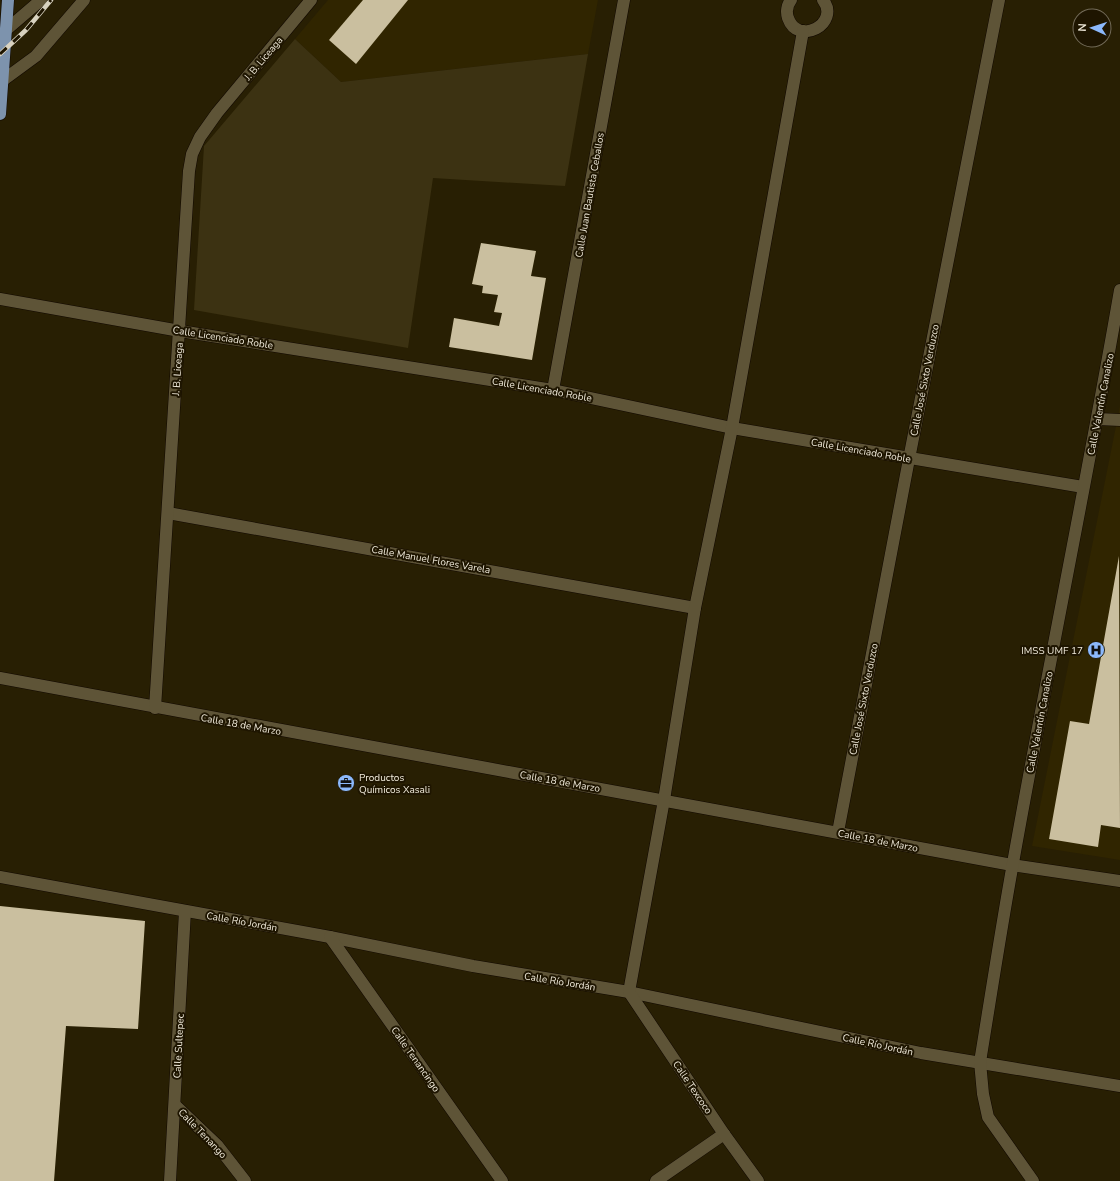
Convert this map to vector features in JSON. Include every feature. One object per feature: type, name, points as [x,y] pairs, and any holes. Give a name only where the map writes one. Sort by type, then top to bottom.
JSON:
[{"type":"main road","points":[[0,114],[8,0]]},
{"type":"street","points":[[6,30],[41,0]]},
{"type":"street","points":[[2,81],[36,56],[84,0]]},
{"type":"street","name":"J. B. Liceaga","points":[[155,708],[180,331],[187,188],[192,154],[200,137],[218,113],[311,0]]},
{"type":"street","name":"Calle Juan Bautista Ceballos","points":[[553,390],[624,0]]},
{"type":"street","points":[[791,0],[787,10],[788,18],[796,29],[803,32],[817,29],[823,24],[827,10],[823,0]]},
{"type":"street","name":"Calle José Sixto Verduzco","points":[[838,832],[999,0]]},
{"type":"street","points":[[629,992],[664,800],[695,608],[732,428],[803,32]]},
{"type":"street","name":"Calle Valentín Canalizo","points":[[1033,1181],[988,1117],[983,1094],[980,1062],[1012,865],[1083,487],[1117,322],[1120,290]]},
{"type":"street","name":"Calle Licenciado Roble","points":[[0,300],[180,331],[553,390],[732,428],[909,459],[1083,487]]},
{"type":"street","points":[[1098,420],[1120,420]]},
{"type":"street","name":"Calle Manuel Flores Varela","points":[[168,513],[695,608]]},
{"type":"street","name":"Calle 18 de Marzo","points":[[0,678],[155,708],[664,800],[1012,865],[1120,881]]},
{"type":"street","name":"Calle Río Jordán","points":[[0,877],[473,966],[629,992],[921,1052],[1120,1086]]},
{"type":"street","name":"Calle Sultepec","points":[[170,1181],[185,911]]},
{"type":"street","name":"Calle Tenancingo","points":[[330,938],[502,1181]]},
{"type":"street","name":"Calle Texcoco","points":[[629,992],[724,1134],[758,1181]]},
{"type":"street","name":"Calle Tenango","points":[[175,1105],[217,1145],[245,1181]]},
{"type":"street","points":[[656,1181],[724,1134]]},
{"type":"shaded area","points":[[328,0],[598,0],[588,54],[341,82],[295,39]]},
{"type":"shaded area","points":[[295,39],[341,82],[588,54],[565,186],[433,178],[408,348],[194,310],[204,146]]},
{"type":"shaded area","name":"IMSS UMF 17","points":[[1120,406],[1120,860],[1032,846]]},
{"type":"building","points":[[363,0],[408,0],[356,64],[329,40]]},
{"type":"building","points":[[481,243],[536,251],[531,276],[546,278],[532,360],[449,347],[454,318],[499,326],[502,313],[494,312],[498,295],[482,293],[483,286],[472,284]]},
{"type":"building","points":[[1119,556],[1120,828],[1101,825],[1098,847],[1049,839],[1070,721],[1089,724]]},
{"type":"building","points":[[0,906],[145,921],[138,1029],[66,1026],[54,1181],[0,1181]]},
{"type":"railway","points":[[0,54],[26,30],[51,0]]},
{"type":"place","name":"IMSS UMF 17","points":[[1096,650]]},
{"type":"place","name":"Productos Químicos Xasali","points":[[346,783]]}]
